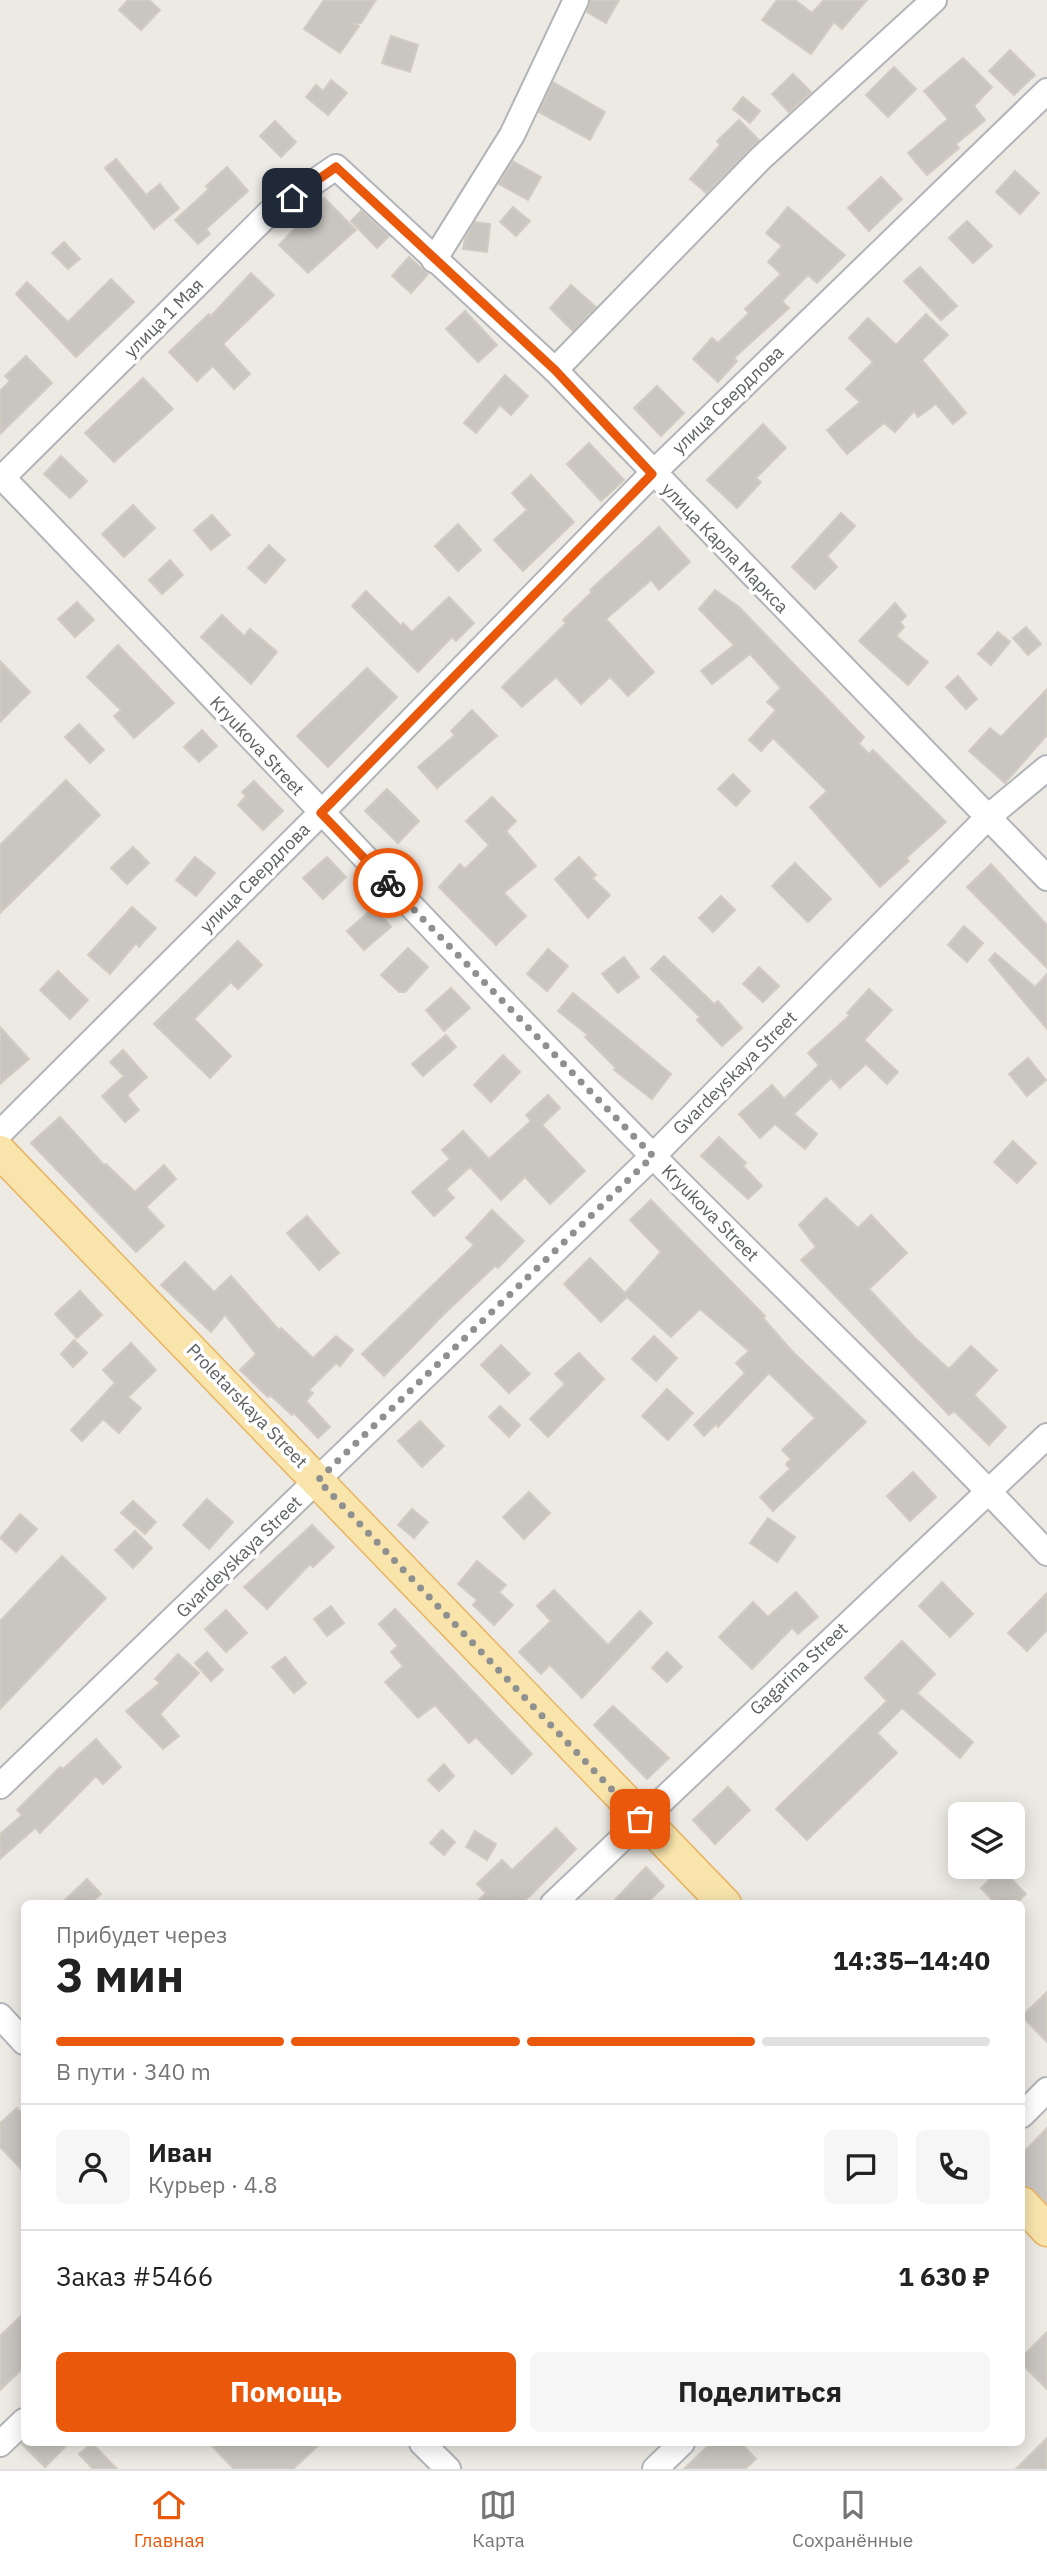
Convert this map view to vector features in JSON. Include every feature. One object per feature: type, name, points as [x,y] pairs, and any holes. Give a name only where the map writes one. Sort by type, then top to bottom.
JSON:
[{"type":"main road","name":"Proletarskaya Street","points":[[0,1152],[318,1480],[640,1819],[721,1900]]},
{"type":"main road","points":[[1025,2206],[1047,2230]]},
{"type":"street","points":[[434,260],[512,135],[576,0]]},
{"type":"street","points":[[555,370],[760,159],[934,0]]},
{"type":"street","name":"улица Свердлова","points":[[0,1133],[321,813],[652,474],[1047,91]]},
{"type":"street","name":"улица Карла Маркса","points":[[336,167],[555,370],[652,474],[1047,878]]},
{"type":"street","name":"улица 1 Мая","points":[[1,478],[269,213],[336,167]]},
{"type":"street","name":"Kryukova Street","points":[[1,478],[653,1156],[989,1491],[1047,1553]]},
{"type":"street","name":"Gvardeyskaya Street","points":[[0,1786],[653,1156],[988,817],[1047,768]]},
{"type":"street","name":"Gagarina Street","points":[[558,1900],[640,1819],[1047,1437]]},
{"type":"street","points":[[0,2016],[21,2039]]},
{"type":"street","points":[[1025,2112],[1047,2090]]},
{"type":"street","points":[[0,2444],[21,2424]]},
{"type":"street","points":[[425,2446],[448,2469]]},
{"type":"street","points":[[655,2469],[679,2446]]},
{"type":"building","points":[[128,0],[149,0],[160,10],[141,30],[119,10]]},
{"type":"building","points":[[324,0],[376,0],[361,23],[353,24],[359,26],[340,53],[304,29]]},
{"type":"building","points":[[591,0],[619,0],[606,23],[587,12]]},
{"type":"building","points":[[777,0],[795,0],[812,13],[824,0],[867,0],[842,29],[834,22],[811,54],[762,20]]},
{"type":"building","points":[[391,36],[418,45],[410,72],[382,63]]},
{"type":"building","points":[[1010,50],[1035,75],[1014,95],[989,71]]},
{"type":"building","points":[[963,58],[992,87],[974,106],[985,120],[956,144],[959,148],[927,175],[908,153],[948,119],[924,91]]},
{"type":"building","points":[[894,67],[916,89],[888,117],[866,95]]},
{"type":"building","points":[[793,74],[811,92],[789,112],[772,94]]},
{"type":"building","points":[[331,80],[347,93],[328,115],[306,97],[316,85],[323,91]]},
{"type":"building","points":[[553,82],[605,112],[590,140],[539,112]]},
{"type":"building","points":[[743,97],[760,111],[750,123],[733,109]]},
{"type":"building","points":[[739,120],[759,140],[706,193],[690,179],[720,145],[717,141]]},
{"type":"building","points":[[275,121],[296,142],[281,157],[260,136]]},
{"type":"building","points":[[116,159],[146,195],[160,184],[179,208],[154,229],[105,168]]},
{"type":"building","points":[[513,161],[541,177],[528,200],[499,184]]},
{"type":"building","points":[[227,167],[248,191],[206,229],[210,234],[198,244],[175,220],[209,189],[206,186]]},
{"type":"building","points":[[1015,171],[1039,193],[1020,214],[996,192]]},
{"type":"building","points":[[881,177],[902,199],[869,231],[848,208]]},
{"type":"building","points":[[324,198],[356,230],[308,273],[279,245]]},
{"type":"building","points":[[513,207],[530,221],[516,236],[500,222]]},
{"type":"building","points":[[788,207],[845,255],[817,283],[808,275],[782,301],[789,308],[734,358],[737,361],[718,382],[693,359],[712,338],[718,343],[749,313],[745,309],[781,274],[768,262],[782,246],[766,233]]},
{"type":"building","points":[[361,211],[389,236],[377,248],[351,221]]},
{"type":"building","points":[[967,221],[992,246],[973,263],[949,238]]},
{"type":"building","points":[[475,222],[490,224],[487,252],[463,249],[465,239]]},
{"type":"building","points":[[64,242],[80,259],[68,269],[52,253]]},
{"type":"building","points":[[409,257],[428,274],[411,293],[392,276]]},
{"type":"building","points":[[920,267],[957,306],[941,320],[904,281]]},
{"type":"building","points":[[251,273],[274,295],[223,344],[250,374],[234,389],[213,366],[197,381],[169,352],[209,314],[211,316]]},
{"type":"building","points":[[111,279],[134,302],[76,357],[16,294],[27,282],[68,322]]},
{"type":"building","points":[[571,285],[596,307],[573,331],[550,308]]},
{"type":"building","points":[[465,311],[497,345],[478,362],[446,329]]},
{"type":"building","points":[[926,314],[948,335],[922,360],[966,413],[953,424],[936,404],[918,417],[914,411],[895,432],[884,423],[847,454],[827,430],[860,402],[846,389],[873,362],[849,338],[868,318],[896,345]]},
{"type":"building","points":[[26,356],[52,383],[0,434],[0,391],[10,381],[5,376]]},
{"type":"building","points":[[505,375],[528,396],[511,415],[500,405],[476,433],[464,423]]},
{"type":"building","points":[[143,378],[173,409],[114,462],[85,433]]},
{"type":"building","points":[[657,386],[684,413],[661,436],[634,408]]},
{"type":"building","points":[[763,424],[786,448],[756,478],[761,482],[737,508],[707,480]]},
{"type":"building","points":[[589,443],[624,480],[601,501],[567,464]]},
{"type":"building","points":[[61,456],[87,481],[70,498],[44,474]]},
{"type":"building","points":[[531,475],[574,522],[523,571],[494,540],[527,510],[512,493]]},
{"type":"building","points":[[133,505],[155,528],[124,557],[102,534]]},
{"type":"building","points":[[841,513],[855,526],[827,556],[837,567],[815,589],[792,567]]},
{"type":"building","points":[[212,515],[230,535],[211,550],[194,530]]},
{"type":"building","points":[[458,524],[481,550],[458,571],[435,546]]},
{"type":"building","points":[[659,527],[690,562],[659,590],[651,580],[606,619],[654,672],[628,696],[610,677],[581,704],[556,677],[522,707],[502,687],[566,623],[563,620],[592,592],[590,590]]},
{"type":"building","points":[[269,545],[285,560],[265,583],[248,568]]},
{"type":"building","points":[[170,560],[183,575],[162,594],[149,580]]},
{"type":"building","points":[[715,590],[739,607],[864,737],[859,744],[869,754],[873,750],[946,822],[906,858],[909,861],[880,887],[810,807],[827,791],[773,738],[761,751],[749,740],[776,710],[767,702],[781,688],[750,654],[712,684],[701,671],[734,645],[699,609]]},
{"type":"building","points":[[366,591],[401,626],[403,623],[412,632],[449,597],[474,623],[456,641],[452,637],[418,672],[352,606]]},
{"type":"building","points":[[77,602],[94,620],[75,637],[58,619]]},
{"type":"building","points":[[895,603],[906,616],[900,622],[904,627],[896,636],[928,662],[908,685],[859,641]]},
{"type":"building","points":[[222,615],[244,636],[250,629],[277,652],[251,684],[201,637]]},
{"type":"building","points":[[1026,627],[1041,644],[1028,655],[1013,638]]},
{"type":"building","points":[[998,632],[1010,642],[991,665],[978,654]]},
{"type":"building","points":[[118,645],[174,703],[134,738],[114,716],[121,710],[87,677]]},
{"type":"building","points":[[0,661],[30,692],[0,722]]},
{"type":"building","points":[[367,668],[397,697],[328,767],[297,736]]},
{"type":"building","points":[[958,676],[977,699],[966,709],[946,687]]},
{"type":"building","points":[[1047,689],[1047,735],[1005,783],[969,751],[990,728],[1001,737]]},
{"type":"building","points":[[472,710],[497,736],[437,788],[418,767],[455,735],[451,731]]},
{"type":"building","points":[[79,724],[104,750],[90,763],[65,737]]},
{"type":"building","points":[[202,730],[217,746],[199,762],[184,747]]},
{"type":"building","points":[[733,774],[750,791],[736,806],[718,789]]},
{"type":"building","points":[[66,780],[100,815],[0,913],[0,845]]},
{"type":"building","points":[[254,781],[283,811],[263,830],[238,805],[246,796],[242,792]]},
{"type":"building","points":[[387,789],[419,821],[398,843],[365,811]]},
{"type":"building","points":[[492,797],[516,821],[506,831],[536,866],[504,893],[526,916],[496,945],[439,887],[460,864],[465,869],[489,845],[466,821]]},
{"type":"building","points":[[133,847],[149,863],[127,884],[111,868]]},
{"type":"building","points":[[195,857],[215,873],[196,896],[176,880]]},
{"type":"building","points":[[327,857],[346,877],[323,899],[303,878]]},
{"type":"building","points":[[579,857],[596,875],[592,878],[610,895],[588,918],[555,879]]},
{"type":"building","points":[[795,863],[831,899],[808,922],[772,886]]},
{"type":"building","points":[[991,864],[1047,925],[1047,968],[967,887]]},
{"type":"building","points":[[721,896],[735,910],[713,932],[699,918]]},
{"type":"building","points":[[132,907],[156,928],[139,947],[136,943],[110,974],[88,955]]},
{"type":"building","points":[[374,907],[391,927],[364,950],[347,931]]},
{"type":"building","points":[[964,926],[983,943],[967,962],[948,945]]},
{"type":"building","points":[[238,941],[262,965],[238,989],[231,982],[194,1019],[231,1056],[210,1078],[154,1024]]},
{"type":"building","points":[[408,948],[428,967],[405,992],[399,992],[381,975]]},
{"type":"building","points":[[548,949],[568,966],[547,991],[527,974]]},
{"type":"building","points":[[995,953],[1035,987],[1047,974],[1047,1029],[989,960]]},
{"type":"building","points":[[664,956],[714,1004],[718,1001],[742,1028],[722,1046],[697,1020],[700,1017],[651,969]]},
{"type":"building","points":[[624,957],[639,977],[618,993],[602,974]]},
{"type":"building","points":[[759,967],[779,986],[763,1002],[743,984]]},
{"type":"building","points":[[58,971],[88,1000],[70,1019],[40,990]]},
{"type":"building","points":[[451,988],[470,1008],[444,1031],[426,1010]]},
{"type":"building","points":[[869,989],[892,1010],[864,1040],[898,1072],[887,1084],[866,1064],[840,1088],[831,1078],[794,1114],[817,1134],[805,1149],[775,1124],[760,1138],[739,1114],[772,1085],[784,1099],[819,1065],[808,1053],[850,1015],[847,1013]]},
{"type":"building","points":[[573,993],[671,1074],[652,1099],[614,1070],[616,1068],[585,1037],[588,1035],[558,1011]]},
{"type":"building","points":[[0,1027],[29,1059],[0,1084]]},
{"type":"building","points":[[446,1035],[456,1047],[423,1076],[412,1064]]},
{"type":"building","points":[[123,1050],[147,1077],[127,1095],[139,1110],[125,1122],[102,1096],[124,1076],[110,1062]]},
{"type":"building","points":[[503,1055],[520,1072],[491,1102],[474,1085]]},
{"type":"building","points":[[1028,1058],[1046,1080],[1027,1096],[1009,1074]]},
{"type":"building","points":[[548,1095],[560,1108],[542,1125],[585,1171],[550,1204],[525,1177],[501,1200],[470,1167],[446,1189],[454,1198],[434,1216],[412,1192],[450,1159],[442,1150],[463,1131],[489,1159],[531,1121],[526,1115]]},
{"type":"building","points":[[60,1117],[104,1165],[135,1192],[164,1165],[176,1179],[146,1207],[164,1226],[136,1252],[31,1143]]},
{"type":"building","points":[[719,1137],[746,1163],[743,1166],[762,1186],[748,1199],[701,1156]]},
{"type":"building","points":[[1013,1141],[1036,1163],[1017,1183],[994,1162]]},
{"type":"building","points":[[826,1198],[858,1228],[871,1215],[907,1253],[869,1289],[915,1338],[949,1369],[971,1346],[997,1370],[974,1395],[1006,1427],[989,1445],[954,1411],[949,1415],[801,1260],[816,1247],[799,1225]]},
{"type":"building","points":[[651,1200],[765,1316],[763,1318],[792,1351],[866,1422],[773,1511],[760,1497],[790,1469],[786,1464],[791,1459],[782,1450],[815,1418],[769,1373],[718,1427],[716,1424],[704,1436],[694,1425],[745,1373],[736,1363],[749,1351],[700,1309],[671,1337],[627,1297],[601,1322],[564,1284],[590,1258],[625,1293],[661,1252],[630,1220]]},
{"type":"building","points":[[492,1210],[524,1241],[498,1268],[495,1266],[444,1314],[384,1376],[362,1354],[474,1245],[466,1238]]},
{"type":"building","points":[[307,1216],[339,1253],[319,1270],[287,1233]]},
{"type":"building","points":[[185,1262],[214,1292],[231,1276],[279,1330],[281,1328],[313,1358],[336,1336],[353,1350],[340,1366],[336,1363],[309,1390],[313,1393],[306,1401],[330,1427],[318,1438],[294,1413],[292,1415],[270,1395],[268,1397],[240,1370],[256,1354],[225,1315],[211,1332],[161,1285]]},
{"type":"building","points":[[80,1291],[102,1315],[77,1338],[55,1314]]},
{"type":"building","points":[[654,1336],[677,1358],[656,1381],[632,1359]]},
{"type":"building","points":[[74,1340],[87,1353],[73,1367],[61,1354]]},
{"type":"building","points":[[131,1343],[156,1370],[128,1397],[141,1408],[119,1433],[103,1419],[82,1441],[71,1430],[115,1383],[103,1370]]},
{"type":"building","points":[[501,1345],[530,1374],[509,1393],[481,1365]]},
{"type":"building","points":[[579,1353],[604,1379],[548,1437],[530,1419],[565,1384],[555,1374]]},
{"type":"building","points":[[667,1389],[693,1413],[668,1440],[642,1416]]},
{"type":"building","points":[[500,1406],[520,1425],[509,1437],[489,1417]]},
{"type":"building","points":[[420,1421],[444,1446],[422,1467],[398,1441]]},
{"type":"building","points":[[913,1472],[936,1497],[910,1521],[887,1496]]},
{"type":"building","points":[[529,1492],[550,1513],[524,1539],[503,1517]]},
{"type":"building","points":[[207,1499],[233,1522],[209,1549],[183,1525]]},
{"type":"building","points":[[133,1501],[156,1522],[145,1534],[121,1513]]},
{"type":"building","points":[[412,1509],[428,1522],[414,1538],[398,1525]]},
{"type":"building","points":[[20,1514],[37,1529],[16,1552],[0,1538]]},
{"type":"building","points":[[768,1518],[795,1537],[777,1562],[750,1543]]},
{"type":"building","points":[[312,1525],[334,1547],[313,1567],[310,1564],[267,1609],[244,1587]]},
{"type":"building","points":[[135,1531],[152,1548],[133,1568],[115,1550]]},
{"type":"building","points":[[62,1556],[106,1598],[0,1709],[0,1621]]},
{"type":"building","points":[[477,1561],[506,1585],[499,1592],[513,1605],[494,1625],[473,1605],[477,1600],[458,1584]]},
{"type":"building","points":[[942,1582],[973,1614],[950,1637],[919,1606]]},
{"type":"building","points":[[554,1590],[608,1645],[640,1611],[652,1623],[582,1698],[550,1665],[541,1674],[519,1652],[551,1621],[537,1606]]},
{"type":"building","points":[[796,1592],[818,1617],[798,1634],[792,1628],[752,1669],[719,1637],[753,1602],[768,1617]]},
{"type":"building","points":[[1047,1593],[1047,1630],[1027,1651],[1008,1633]]},
{"type":"building","points":[[331,1606],[344,1623],[327,1636],[314,1619]]},
{"type":"building","points":[[395,1609],[532,1754],[512,1774],[476,1737],[469,1743],[435,1705],[418,1718],[385,1682],[403,1666],[391,1652],[398,1646],[379,1624]]},
{"type":"building","points":[[226,1610],[247,1633],[226,1652],[205,1629]]},
{"type":"building","points":[[902,1641],[935,1674],[917,1693],[973,1742],[960,1758],[902,1708],[877,1733],[897,1753],[807,1840],[776,1809],[887,1701],[865,1678]]},
{"type":"building","points":[[207,1652],[223,1670],[211,1681],[195,1663]]},
{"type":"building","points":[[667,1652],[682,1667],[667,1682],[652,1668]]},
{"type":"building","points":[[178,1654],[199,1673],[160,1714],[179,1736],[163,1749],[126,1711],[160,1683],[155,1679]]},
{"type":"building","points":[[285,1657],[306,1683],[294,1693],[272,1667]]},
{"type":"building","points":[[613,1706],[669,1758],[647,1779],[594,1725]]},
{"type":"building","points":[[96,1739],[121,1767],[103,1784],[96,1776],[40,1833],[35,1828],[0,1859],[0,1834],[22,1815],[17,1810],[60,1767],[63,1769]]},
{"type":"building","points":[[444,1764],[454,1776],[439,1791],[428,1780]]},
{"type":"building","points":[[728,1787],[750,1810],[715,1844],[693,1820]]},
{"type":"building","points":[[556,1828],[576,1849],[525,1900],[479,1900],[486,1893],[477,1884],[502,1860],[512,1870]]},
{"type":"building","points":[[442,1830],[455,1842],[444,1855],[430,1843]]},
{"type":"building","points":[[475,1831],[496,1844],[487,1860],[466,1847]]},
{"type":"building","points":[[646,1867],[664,1886],[650,1900],[615,1900]]},
{"type":"building","points":[[87,1879],[101,1894],[94,1900],[65,1900]]},
{"type":"building","points":[[990,1879],[1012,1879],[1026,1894],[1020,1900],[992,1900],[981,1888]]},
{"type":"building","points":[[1047,1992],[1047,2042],[1025,2019],[1025,2013]]},
{"type":"building","points":[[17,2108],[21,2113],[21,2169],[0,2147],[0,2123]]},
{"type":"building","points":[[1047,2128],[1047,2203],[1025,2185],[1025,2151]]},
{"type":"building","points":[[21,2316],[21,2370],[0,2390],[0,2336]]},
{"type":"building","points":[[1047,2332],[1047,2389],[1025,2367],[1025,2354]]},
{"type":"building","points":[[1047,2438],[1047,2469],[1016,2469]]},
{"type":"building","points":[[24,2446],[66,2446],[45,2467]]},
{"type":"building","points":[[88,2446],[95,2446],[117,2469],[93,2469],[79,2454]]},
{"type":"building","points":[[212,2446],[318,2446],[293,2469],[234,2469]]},
{"type":"building","points":[[708,2446],[744,2446],[756,2459],[745,2469],[684,2469]]},
{"type":"way so far","points":[[388,883],[653,1156],[318,1480],[640,1819]]},
{"type":"route","points":[[292,198],[336,167],[555,370],[652,474],[321,813],[388,883]]}]
